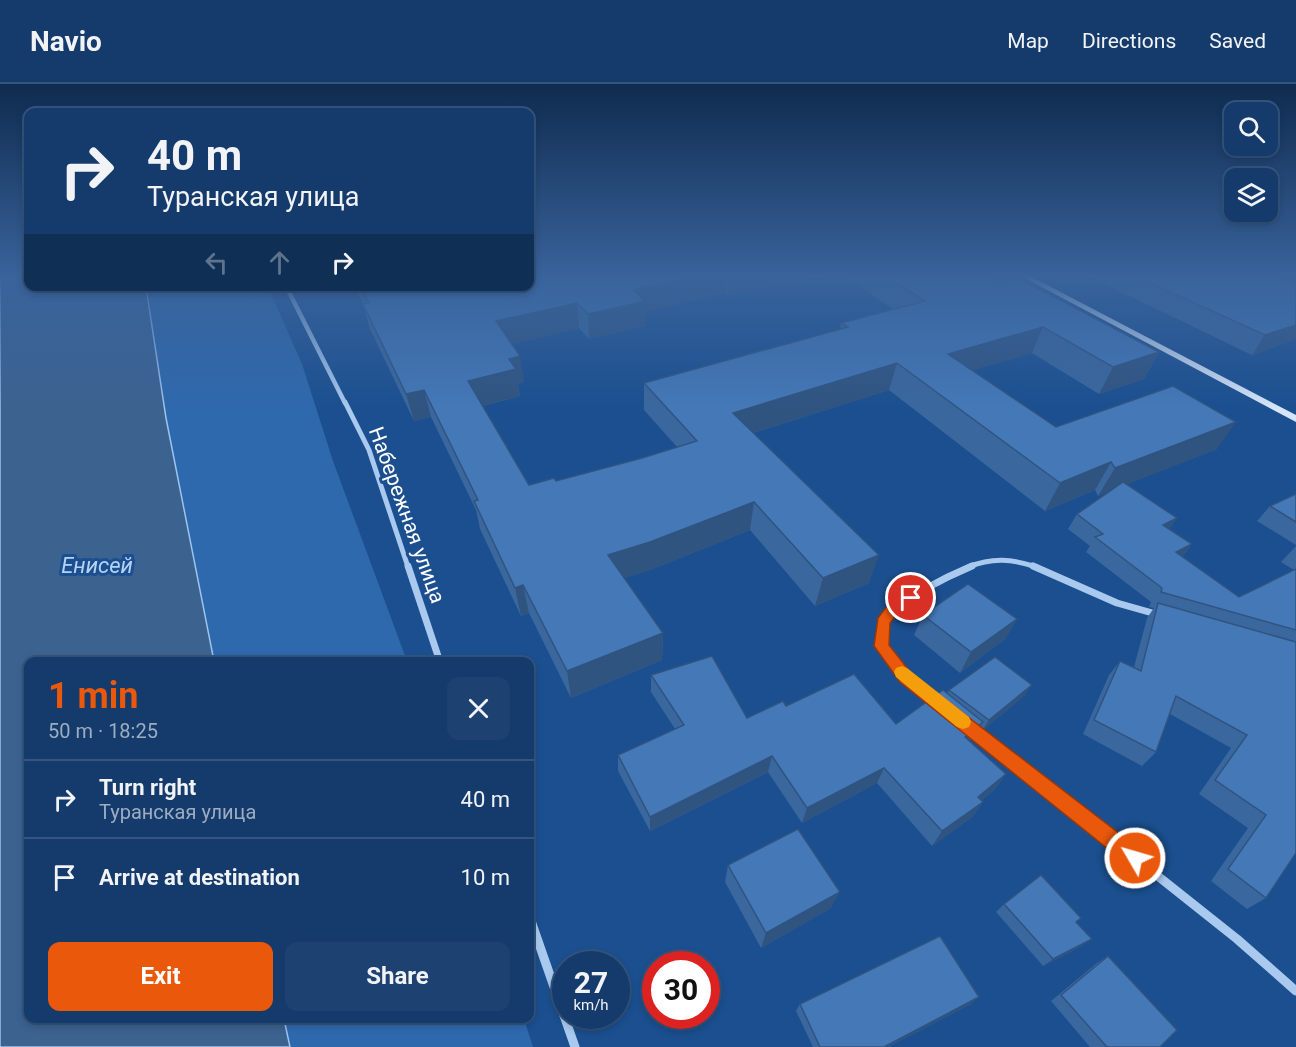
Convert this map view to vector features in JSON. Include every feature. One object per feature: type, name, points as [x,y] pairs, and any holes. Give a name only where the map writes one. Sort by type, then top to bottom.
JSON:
[{"type":"street","name":"Набережная улица","points":[[303,320],[369,450],[438,657]]},
{"type":"street","points":[[1108,320],[1296,419]]},
{"type":"street","points":[[941,705],[906,677],[882,646],[883,622],[892,610],[931,586],[980,564],[994,559],[1029,565],[1119,604],[1161,616]]},
{"type":"street","points":[[968,726],[1237,939],[1296,991]]},
{"type":"street","points":[[534,929],[575,1047]]},
{"type":"shaded area","points":[[151,320],[283,320],[302,364],[333,461],[406,657],[213,657],[166,418]]},
{"type":"shaded area","points":[[285,1023],[525,1023],[533,1047],[290,1047]]},
{"type":"water","name":"Енисей","points":[[0,320],[151,320],[166,418],[213,657],[24,657],[24,1023],[285,1023],[290,1047],[0,1047]]},
{"type":"building","points":[[371,320],[501,320],[496,321],[520,356],[509,359],[516,369],[468,381],[529,485],[554,478],[556,481],[697,441],[644,383],[848,327],[841,323],[853,320],[1098,320],[1159,352],[1113,367],[1043,327],[948,354],[1056,427],[1173,386],[1236,422],[1115,468],[1111,462],[1060,483],[897,363],[733,413],[879,555],[823,578],[754,502],[650,542],[608,555],[663,633],[567,671],[523,585],[515,588],[474,501],[478,500],[424,390],[406,394]]},
{"type":"building","points":[[1232,320],[1296,320],[1296,325],[1265,335]]},
{"type":"building","points":[[1123,482],[1177,518],[1163,525],[1192,544],[1176,552],[1239,597],[1296,569],[1296,630],[1161,592],[1162,588],[1095,537],[1103,534],[1077,514]]},
{"type":"building","points":[[1296,494],[1296,522],[1270,506]]},
{"type":"building","points":[[968,584],[1017,619],[971,652],[923,615]]},
{"type":"building","points":[[1158,603],[1296,642],[1296,853],[1266,898],[1228,869],[1266,815],[1215,780],[1247,735],[1176,696],[1156,752],[1094,720],[1120,661],[1141,671]]},
{"type":"building","points":[[712,656],[747,718],[783,701],[786,706],[854,674],[896,724],[943,690],[983,722],[965,737],[1006,774],[978,797],[983,802],[942,831],[884,768],[807,808],[772,756],[650,817],[618,755],[684,725],[651,675]]},
{"type":"building","points":[[995,657],[1032,685],[989,720],[949,690]]},
{"type":"building","points":[[798,829],[840,892],[766,933],[728,865]]},
{"type":"building","points":[[1041,875],[1081,918],[1076,922],[1092,939],[1053,959],[1004,904]]},
{"type":"building","points":[[940,936],[979,997],[884,1047],[820,1047],[800,1004]]},
{"type":"building","points":[[1108,956],[1177,1030],[1160,1047],[1107,1047],[1061,995]]},
{"type":"slow traffic","points":[[902,672],[963,722]]},
{"type":"route","points":[[911,598],[892,610],[883,622],[882,646],[906,677],[1135,858]]}]
